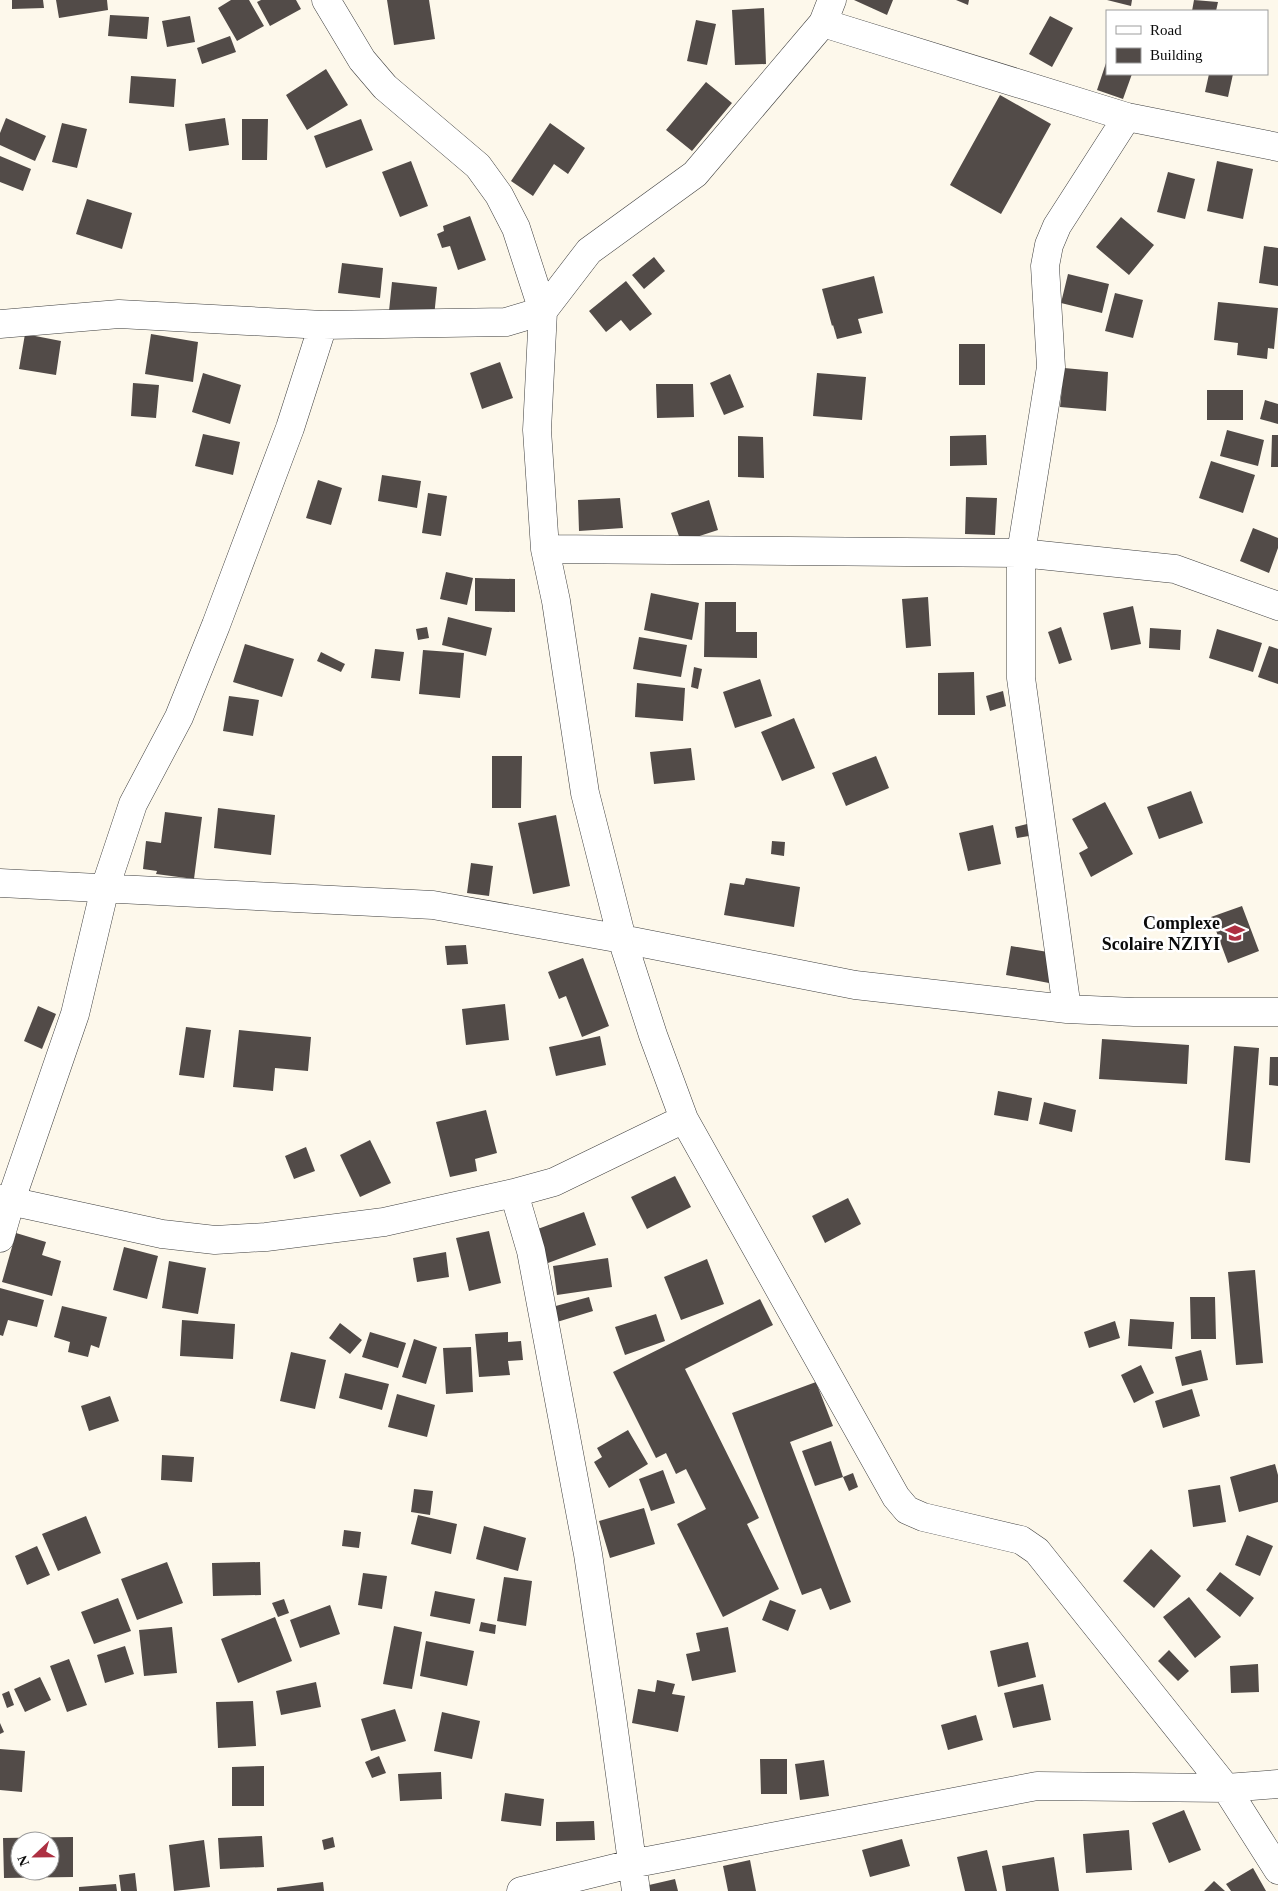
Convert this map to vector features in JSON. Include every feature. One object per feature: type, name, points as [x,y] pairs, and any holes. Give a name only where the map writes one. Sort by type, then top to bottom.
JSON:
[{"type":"street","points":[[326,0],[362,60],[385,87],[478,166],[499,195],[516,228],[543,311],[537,430],[545,549],[556,601],[585,793],[622,939],[684,1119],[896,1497],[907,1510],[923,1517],[1021,1540],[1037,1551],[1226,1788],[1278,1870]]},
{"type":"street","points":[[0,324],[119,314],[323,325],[506,322],[543,311],[589,251],[695,174],[828,11],[1126,117],[1278,148]]},
{"type":"street","points":[[1067,1009],[1021,678],[1021,553],[1051,367],[1046,266],[1049,245],[1057,226],[1126,117]]},
{"type":"street","points":[[0,1238],[5,1199],[75,1014],[105,888],[134,804],[179,717],[243,556],[290,428],[323,325]]},
{"type":"street","points":[[545,549],[1021,553],[1175,569],[1278,606]]},
{"type":"street","points":[[0,883],[433,905],[622,939],[855,985],[1067,1009],[1134,1012],[1278,1012]]},
{"type":"street","points":[[5,1199],[162,1234],[215,1240],[266,1237],[384,1222],[514,1193],[554,1182],[684,1119]]},
{"type":"street","points":[[514,1193],[531,1251],[588,1554],[612,1709],[636,1891]]},
{"type":"street","points":[[521,1891],[631,1864],[1037,1786],[1226,1788],[1278,1784]]},
{"type":"building","points":[[12,0],[43,0],[44,8],[12,9]]},
{"type":"building","points":[[56,0],[107,0],[108,10],[59,18]]},
{"type":"building","points":[[231,0],[249,0],[264,26],[237,41],[218,8]]},
{"type":"building","points":[[261,0],[296,0],[301,9],[270,26],[257,2]]},
{"type":"building","points":[[387,0],[429,0],[435,39],[394,45]]},
{"type":"building","points":[[854,0],[893,0],[887,15]]},
{"type":"building","points":[[956,0],[969,0],[968,5]]},
{"type":"building","points":[[1107,0],[1132,0],[1131,6]]},
{"type":"building","points":[[1194,0],[1218,2],[1216,10],[1192,10]]},
{"type":"building","points":[[764,8],[766,64],[735,65],[732,10]]},
{"type":"building","points":[[110,15],[149,17],[147,39],[108,36]]},
{"type":"building","points":[[190,16],[195,42],[167,47],[162,21]]},
{"type":"building","points":[[1050,16],[1073,28],[1052,67],[1029,54]]},
{"type":"building","points":[[696,20],[716,24],[707,65],[687,61]]},
{"type":"building","points":[[230,36],[236,52],[202,64],[197,48]]},
{"type":"building","points":[[1106,63],[1106,75],[1132,75],[1123,99],[1097,90]]},
{"type":"building","points":[[326,69],[348,105],[307,130],[286,95]]},
{"type":"building","points":[[1209,75],[1233,75],[1228,97],[1205,92]]},
{"type":"building","points":[[131,76],[176,79],[174,107],[129,103]]},
{"type":"building","points":[[706,82],[732,103],[692,151],[666,130]]},
{"type":"building","points":[[1000,95],[1051,124],[1001,214],[950,185]]},
{"type":"building","points":[[6,118],[46,136],[35,161],[0,145],[0,133]]},
{"type":"building","points":[[225,118],[229,145],[189,151],[185,124]]},
{"type":"building","points":[[242,119],[268,119],[267,160],[242,160]]},
{"type":"building","points":[[361,119],[373,150],[326,168],[314,136]]},
{"type":"building","points":[[62,123],[87,129],[77,168],[52,162]]},
{"type":"building","points":[[550,123],[585,148],[568,174],[554,164],[533,196],[511,181]]},
{"type":"building","points":[[0,156],[31,169],[23,191],[0,182]]},
{"type":"building","points":[[411,161],[428,206],[400,217],[382,172]]},
{"type":"building","points":[[1217,161],[1253,169],[1243,219],[1207,211]]},
{"type":"building","points":[[1168,172],[1195,179],[1185,219],[1157,212]]},
{"type":"building","points":[[87,199],[132,213],[122,249],[76,234]]},
{"type":"building","points":[[470,216],[486,260],[458,270],[450,246],[442,248],[437,234],[444,231],[443,226]]},
{"type":"building","points":[[1121,217],[1154,245],[1129,275],[1096,247]]},
{"type":"building","points":[[1264,246],[1278,248],[1278,286],[1259,283]]},
{"type":"building","points":[[654,257],[665,271],[644,289],[632,275]]},
{"type":"building","points":[[342,263],[383,268],[380,298],[338,293]]},
{"type":"building","points":[[1068,274],[1109,284],[1102,313],[1061,303]]},
{"type":"building","points":[[874,276],[883,313],[858,319],[862,333],[837,339],[822,289]]},
{"type":"building","points":[[626,281],[652,314],[630,331],[621,320],[606,332],[589,311]]},
{"type":"building","points":[[392,282],[437,287],[434,317],[389,311]]},
{"type":"building","points":[[1115,293],[1143,300],[1133,338],[1105,331]]},
{"type":"building","points":[[1218,302],[1278,308],[1274,349],[1268,348],[1267,359],[1237,355],[1238,343],[1214,340]]},
{"type":"building","points":[[25,334],[61,341],[56,375],[19,369]]},
{"type":"building","points":[[151,334],[198,342],[193,382],[145,374]]},
{"type":"building","points":[[959,344],[985,344],[985,385],[959,385]]},
{"type":"building","points":[[500,362],[513,398],[482,409],[470,373]]},
{"type":"building","points":[[1064,368],[1108,372],[1106,411],[1060,407]]},
{"type":"building","points":[[203,373],[241,385],[230,424],[192,412]]},
{"type":"building","points":[[817,373],[866,377],[862,420],[813,416]]},
{"type":"building","points":[[730,374],[744,407],[724,415],[710,383]]},
{"type":"building","points":[[133,383],[159,385],[156,418],[131,416]]},
{"type":"building","points":[[656,384],[693,384],[694,417],[657,418]]},
{"type":"building","points":[[1207,390],[1243,390],[1243,420],[1207,420]]},
{"type":"building","points":[[1265,400],[1278,404],[1278,424],[1260,419]]},
{"type":"building","points":[[1227,430],[1264,440],[1258,466],[1220,456]]},
{"type":"building","points":[[203,434],[240,442],[233,475],[195,466]]},
{"type":"building","points":[[986,435],[987,465],[950,466],[950,436]]},
{"type":"building","points":[[1272,435],[1278,435],[1278,467],[1271,467]]},
{"type":"building","points":[[738,436],[763,437],[764,478],[738,477]]},
{"type":"building","points":[[1211,461],[1255,475],[1243,513],[1199,498]]},
{"type":"building","points":[[382,475],[421,481],[417,508],[378,501]]},
{"type":"building","points":[[318,480],[342,488],[331,525],[306,518]]},
{"type":"building","points":[[428,493],[447,496],[441,536],[422,533]]},
{"type":"building","points":[[966,497],[997,498],[995,535],[965,534]]},
{"type":"building","points":[[620,498],[623,528],[579,531],[578,500]]},
{"type":"building","points":[[709,500],[718,530],[681,542],[671,513]]},
{"type":"building","points":[[1253,528],[1278,538],[1278,548],[1269,573],[1240,561]]},
{"type":"building","points":[[446,572],[473,578],[467,605],[440,599]]},
{"type":"building","points":[[475,578],[515,579],[515,612],[475,611]]},
{"type":"building","points":[[651,593],[699,603],[692,640],[644,630]]},
{"type":"building","points":[[928,597],[931,646],[906,648],[902,599]]},
{"type":"building","points":[[705,602],[736,602],[736,632],[757,632],[757,658],[704,657]]},
{"type":"building","points":[[1133,606],[1141,644],[1111,650],[1103,613]]},
{"type":"building","points":[[448,617],[492,628],[486,656],[442,645]]},
{"type":"building","points":[[427,627],[429,638],[418,640],[416,629]]},
{"type":"building","points":[[1061,627],[1072,660],[1059,664],[1048,632]]},
{"type":"building","points":[[1150,628],[1181,630],[1180,650],[1149,648]]},
{"type":"building","points":[[1217,629],[1262,643],[1253,672],[1209,658]]},
{"type":"building","points":[[639,637],[687,645],[681,677],[633,669]]},
{"type":"building","points":[[245,644],[294,659],[282,697],[233,682]]},
{"type":"building","points":[[1269,646],[1278,649],[1278,684],[1258,677]]},
{"type":"building","points":[[375,649],[404,652],[400,681],[371,678]]},
{"type":"building","points":[[423,650],[464,653],[460,698],[419,694]]},
{"type":"building","points":[[321,652],[345,664],[341,672],[317,661]]},
{"type":"building","points":[[694,667],[702,669],[698,689],[691,687]]},
{"type":"building","points":[[974,672],[975,715],[938,715],[938,673]]},
{"type":"building","points":[[760,679],[772,716],[735,728],[723,692]]},
{"type":"building","points":[[637,683],[685,688],[683,721],[635,717]]},
{"type":"building","points":[[1003,691],[1006,706],[990,711],[986,696]]},
{"type":"building","points":[[229,696],[259,700],[253,736],[223,731]]},
{"type":"building","points":[[794,718],[815,768],[782,781],[761,732]]},
{"type":"building","points":[[691,748],[695,780],[654,784],[650,752]]},
{"type":"building","points":[[492,756],[522,756],[521,808],[492,808]]},
{"type":"building","points":[[876,756],[889,788],[846,806],[832,773]]},
{"type":"building","points":[[1191,791],[1203,823],[1159,839],[1147,807]]},
{"type":"building","points":[[1105,802],[1133,854],[1091,877],[1079,853],[1088,848],[1072,819]]},
{"type":"building","points":[[218,808],[275,815],[271,855],[214,848]]},
{"type":"building","points":[[165,812],[202,817],[194,879],[156,874],[157,871],[143,869],[146,841],[161,843]]},
{"type":"building","points":[[556,815],[570,886],[533,894],[518,823]]},
{"type":"building","points":[[1027,824],[1029,836],[1017,838],[1015,827]]},
{"type":"building","points":[[993,825],[1001,864],[968,871],[959,833]]},
{"type":"building","points":[[772,841],[785,842],[784,856],[771,854]]},
{"type":"building","points":[[471,863],[493,866],[489,896],[467,893]]},
{"type":"building","points":[[746,878],[800,887],[794,927],[724,915],[730,883],[744,885]]},
{"type":"building","points":[[1242,906],[1259,951],[1228,963],[1211,917]]},
{"type":"building","points":[[466,945],[468,964],[447,965],[445,946]]},
{"type":"building","points":[[1011,946],[1054,953],[1049,983],[1006,975]]},
{"type":"building","points":[[583,958],[609,1026],[582,1037],[566,996],[559,999],[548,972]]},
{"type":"building","points":[[505,1004],[509,1040],[466,1045],[462,1009]]},
{"type":"building","points":[[38,1006],[56,1014],[42,1049],[24,1041]]},
{"type":"building","points":[[186,1027],[211,1030],[204,1078],[179,1075]]},
{"type":"building","points":[[239,1030],[311,1037],[308,1071],[275,1068],[273,1091],[233,1087]]},
{"type":"building","points":[[600,1036],[606,1065],[556,1076],[549,1047]]},
{"type":"building","points":[[1102,1039],[1189,1045],[1187,1084],[1099,1079]]},
{"type":"building","points":[[1234,1046],[1259,1048],[1250,1163],[1225,1160]]},
{"type":"building","points":[[1270,1057],[1278,1057],[1278,1086],[1269,1085]]},
{"type":"building","points":[[998,1091],[1032,1098],[1028,1121],[994,1115]]},
{"type":"building","points":[[1044,1102],[1076,1110],[1072,1132],[1039,1124]]},
{"type":"building","points":[[486,1110],[497,1153],[475,1159],[477,1171],[450,1177],[436,1122]]},
{"type":"building","points":[[370,1140],[391,1183],[360,1197],[340,1155]]},
{"type":"building","points":[[306,1147],[315,1171],[294,1179],[285,1156]]},
{"type":"building","points":[[675,1176],[691,1207],[647,1229],[631,1197]]},
{"type":"building","points":[[848,1198],[861,1224],[825,1243],[812,1216]]},
{"type":"building","points":[[584,1212],[596,1245],[548,1263],[535,1230]]},
{"type":"building","points":[[489,1231],[501,1283],[469,1291],[456,1238]]},
{"type":"building","points":[[16,1233],[46,1242],[42,1255],[61,1261],[52,1296],[2,1282]]},
{"type":"building","points":[[124,1247],[158,1256],[147,1299],[113,1290]]},
{"type":"building","points":[[446,1252],[449,1277],[417,1282],[413,1258]]},
{"type":"building","points":[[608,1258],[612,1287],[557,1295],[553,1266]]},
{"type":"building","points":[[707,1259],[724,1304],[681,1320],[664,1277]]},
{"type":"building","points":[[169,1261],[206,1268],[198,1314],[162,1308]]},
{"type":"building","points":[[1255,1270],[1263,1363],[1236,1365],[1228,1272]]},
{"type":"building","points":[[0,1288],[44,1300],[37,1327],[8,1320],[3,1336],[0,1335]]},
{"type":"building","points":[[589,1297],[593,1311],[557,1322],[552,1307]]},
{"type":"building","points":[[1190,1297],[1215,1297],[1216,1339],[1191,1339]]},
{"type":"building","points":[[760,1299],[773,1325],[685,1369],[759,1518],[747,1524],[779,1589],[723,1617],[677,1524],[706,1509],[686,1469],[676,1474],[666,1453],[656,1458],[613,1372]]},
{"type":"building","points":[[62,1306],[107,1317],[99,1348],[91,1345],[88,1357],[68,1352],[70,1342],[54,1337]]},
{"type":"building","points":[[656,1314],[665,1341],[625,1355],[615,1327]]},
{"type":"building","points":[[1130,1319],[1174,1322],[1172,1349],[1128,1346]]},
{"type":"building","points":[[182,1320],[235,1324],[233,1359],[180,1356]]},
{"type":"building","points":[[1115,1321],[1120,1338],[1089,1348],[1084,1332]]},
{"type":"building","points":[[340,1323],[362,1340],[350,1354],[329,1338]]},
{"type":"building","points":[[370,1332],[406,1343],[398,1368],[362,1357]]},
{"type":"building","points":[[508,1332],[508,1342],[521,1341],[523,1360],[508,1361],[510,1375],[479,1377],[475,1334]]},
{"type":"building","points":[[414,1339],[437,1347],[426,1384],[402,1377]]},
{"type":"building","points":[[471,1347],[473,1392],[446,1394],[443,1348]]},
{"type":"building","points":[[1201,1350],[1208,1380],[1182,1386],[1175,1357]]},
{"type":"building","points":[[291,1352],[326,1360],[315,1409],[280,1401]]},
{"type":"building","points":[[1141,1365],[1154,1393],[1134,1403],[1121,1375]]},
{"type":"building","points":[[345,1373],[389,1384],[382,1410],[339,1398]]},
{"type":"building","points":[[816,1382],[833,1426],[790,1442],[851,1602],[830,1610],[821,1588],[802,1595],[732,1413]]},
{"type":"building","points":[[1192,1389],[1200,1416],[1163,1428],[1155,1401]]},
{"type":"building","points":[[397,1394],[435,1405],[427,1437],[388,1427]]},
{"type":"building","points":[[110,1396],[119,1421],[89,1431],[81,1406]]},
{"type":"building","points":[[628,1430],[648,1464],[609,1488],[594,1462],[602,1457],[597,1448]]},
{"type":"building","points":[[831,1441],[843,1477],[815,1486],[802,1451]]},
{"type":"building","points":[[162,1455],[194,1457],[192,1482],[161,1480]]},
{"type":"building","points":[[1275,1464],[1278,1475],[1278,1502],[1239,1512],[1230,1477]]},
{"type":"building","points":[[663,1470],[675,1503],[651,1511],[639,1479]]},
{"type":"building","points":[[853,1473],[858,1487],[849,1491],[843,1477]]},
{"type":"building","points":[[1220,1485],[1226,1522],[1193,1527],[1188,1490]]},
{"type":"building","points":[[414,1489],[433,1491],[430,1515],[411,1512]]},
{"type":"building","points":[[644,1508],[655,1544],[610,1558],[599,1521]]},
{"type":"building","points":[[418,1515],[457,1524],[451,1554],[411,1544]]},
{"type":"building","points":[[86,1516],[101,1553],[58,1571],[42,1534]]},
{"type":"building","points":[[484,1526],[526,1538],[518,1571],[476,1559]]},
{"type":"building","points":[[344,1530],[361,1532],[359,1548],[342,1546]]},
{"type":"building","points":[[1247,1535],[1273,1546],[1260,1576],[1235,1565]]},
{"type":"building","points":[[37,1546],[50,1575],[27,1585],[15,1556]]},
{"type":"building","points":[[1151,1549],[1181,1576],[1154,1608],[1123,1581]]},
{"type":"building","points":[[167,1562],[183,1603],[137,1620],[121,1579]]},
{"type":"building","points":[[260,1562],[261,1595],[213,1596],[212,1563]]},
{"type":"building","points":[[1220,1572],[1254,1598],[1240,1617],[1206,1590]]},
{"type":"building","points":[[363,1573],[387,1576],[382,1609],[358,1605]]},
{"type":"building","points":[[504,1577],[532,1581],[526,1626],[497,1621]]},
{"type":"building","points":[[435,1591],[475,1599],[470,1624],[430,1616]]},
{"type":"building","points":[[1189,1597],[1221,1637],[1195,1658],[1163,1617]]},
{"type":"building","points":[[118,1598],[131,1631],[94,1644],[81,1612]]},
{"type":"building","points":[[284,1599],[289,1613],[278,1617],[272,1603]]},
{"type":"building","points":[[770,1600],[796,1610],[788,1631],[762,1620]]},
{"type":"building","points":[[330,1605],[340,1634],[300,1648],[290,1620]]},
{"type":"building","points":[[275,1617],[292,1661],[238,1683],[221,1639]]},
{"type":"building","points":[[481,1622],[496,1625],[495,1634],[479,1631]]},
{"type":"building","points":[[394,1626],[422,1632],[412,1689],[383,1684]]},
{"type":"building","points":[[172,1627],[177,1673],[144,1676],[139,1630]]},
{"type":"building","points":[[728,1627],[736,1672],[692,1681],[686,1654],[700,1651],[696,1633]]},
{"type":"building","points":[[426,1641],[474,1651],[467,1686],[420,1676]]},
{"type":"building","points":[[1028,1642],[1036,1677],[998,1687],[990,1651]]},
{"type":"building","points":[[125,1646],[134,1674],[105,1683],[97,1655]]},
{"type":"building","points":[[1169,1650],[1189,1671],[1178,1681],[1158,1661]]},
{"type":"building","points":[[69,1659],[87,1705],[67,1712],[50,1666]]},
{"type":"building","points":[[1258,1664],[1259,1692],[1231,1693],[1230,1666]]},
{"type":"building","points":[[40,1677],[51,1700],[25,1712],[14,1689]]},
{"type":"building","points":[[657,1680],[675,1684],[672,1694],[685,1696],[678,1732],[632,1723],[638,1689],[655,1692]]},
{"type":"building","points":[[316,1682],[321,1707],[281,1715],[276,1691]]},
{"type":"building","points":[[1043,1684],[1051,1720],[1013,1728],[1004,1693]]},
{"type":"building","points":[[9,1691],[14,1705],[7,1708],[2,1694]]},
{"type":"building","points":[[253,1701],[256,1746],[218,1748],[216,1702]]},
{"type":"building","points":[[395,1709],[406,1741],[371,1751],[361,1719]]},
{"type":"building","points":[[442,1712],[480,1721],[472,1759],[434,1751]]},
{"type":"building","points":[[976,1715],[983,1740],[948,1750],[941,1725]]},
{"type":"building","points":[[0,1723],[4,1732],[0,1734]]},
{"type":"building","points":[[0,1749],[25,1751],[22,1792],[0,1790]]},
{"type":"building","points":[[379,1756],[386,1773],[372,1778],[365,1762]]},
{"type":"building","points":[[760,1759],[787,1759],[787,1794],[761,1794]]},
{"type":"building","points":[[824,1760],[829,1796],[800,1800],[795,1764]]},
{"type":"building","points":[[264,1766],[264,1806],[232,1806],[232,1767]]},
{"type":"building","points":[[441,1772],[442,1799],[400,1801],[398,1774]]},
{"type":"building","points":[[505,1793],[544,1799],[541,1826],[501,1821]]},
{"type":"building","points":[[1184,1810],[1201,1850],[1169,1863],[1152,1823]]},
{"type":"building","points":[[594,1821],[595,1840],[556,1841],[556,1822]]},
{"type":"building","points":[[1129,1830],[1132,1870],[1086,1873],[1083,1834]]},
{"type":"building","points":[[262,1836],[264,1867],[220,1869],[218,1838]]},
{"type":"building","points":[[60,1837],[73,1837],[73,1877],[60,1877]]},
{"type":"building","points":[[333,1837],[335,1847],[324,1850],[322,1840]]},
{"type":"building","points":[[3,1838],[10,1838],[10,1878],[4,1878]]},
{"type":"building","points":[[902,1839],[910,1866],[870,1877],[862,1850]]},
{"type":"building","points":[[204,1840],[210,1887],[174,1891],[169,1845]]},
{"type":"building","points":[[987,1850],[997,1891],[965,1891],[957,1857]]},
{"type":"building","points":[[1054,1857],[1059,1891],[1006,1891],[1002,1866]]},
{"type":"building","points":[[750,1860],[756,1891],[728,1891],[723,1866]]},
{"type":"building","points":[[1253,1868],[1266,1891],[1231,1891],[1226,1884]]},
{"type":"building","points":[[135,1873],[137,1891],[121,1891],[119,1875]]},
{"type":"building","points":[[675,1879],[678,1891],[650,1891],[649,1885]]},
{"type":"building","points":[[1214,1881],[1225,1891],[1204,1891]]},
{"type":"building","points":[[323,1882],[324,1891],[277,1891],[277,1888]]},
{"type":"building","points":[[116,1884],[117,1891],[79,1891],[79,1887]]},
{"type":"place","name":"Complexe Scolaire NZIYI","points":[[1235,933]]}]
